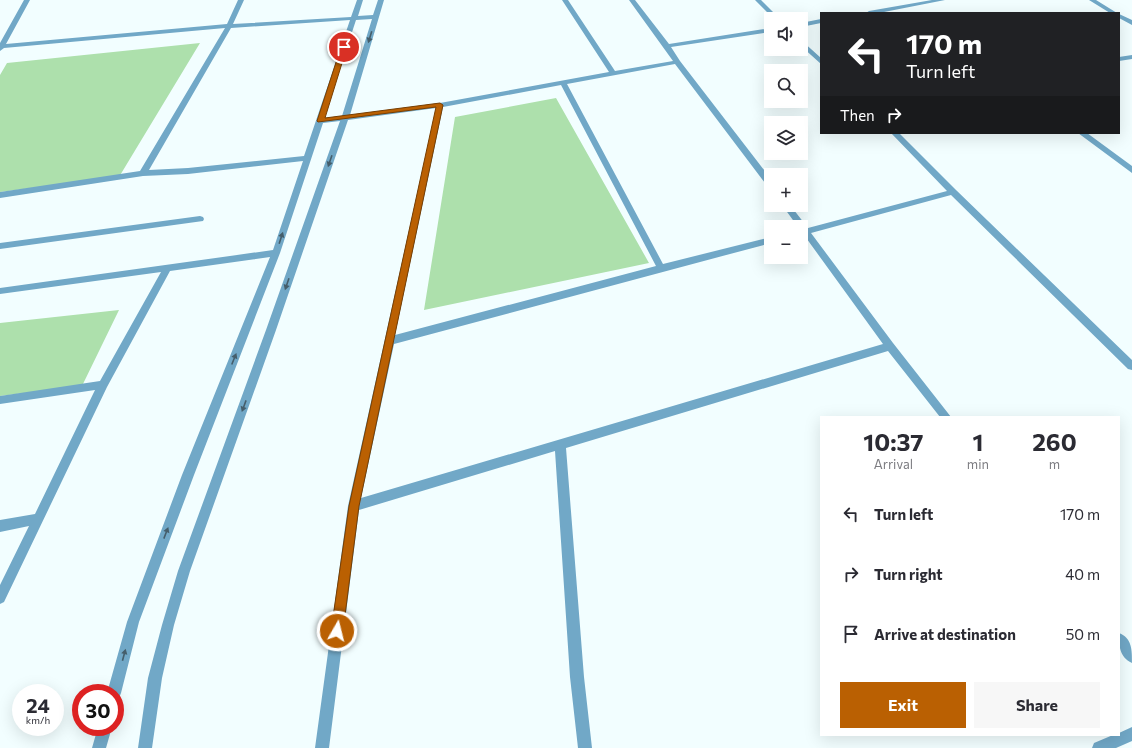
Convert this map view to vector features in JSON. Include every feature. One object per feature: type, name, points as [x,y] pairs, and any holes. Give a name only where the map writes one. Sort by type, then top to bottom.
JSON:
[{"type":"street","points":[[1,46],[27,0]]},
{"type":"street","points":[[143,173],[229,26],[241,0]]},
{"type":"street","points":[[116,684],[133,622],[191,468],[276,253],[360,0]]},
{"type":"street","points":[[145,748],[155,678],[184,571],[274,323],[345,118],[381,0]]},
{"type":"street","points":[[565,0],[613,72]]},
{"type":"street","points":[[632,0],[667,46],[677,62],[764,176]]},
{"type":"street","points":[[758,0],[770,12]]},
{"type":"street","points":[[913,0],[918,4]]},
{"type":"street","points":[[874,12],[942,0]]},
{"type":"street","points":[[1092,0],[1112,12]]},
{"type":"street","points":[[1,46],[229,26],[354,17],[376,17]]},
{"type":"street","points":[[1120,17],[1132,23]]},
{"type":"street","points":[[808,24],[820,21]]},
{"type":"street","points":[[667,46],[764,31]]},
{"type":"street","points":[[808,49],[820,61]]},
{"type":"street","points":[[1120,59],[1132,57]]},
{"type":"street","points":[[321,121],[440,105],[613,72],[677,62]]},
{"type":"street","points":[[563,82],[661,268]]},
{"type":"street","points":[[322,748],[354,506],[440,105]]},
{"type":"street","points":[[896,134],[953,192],[1132,366]]},
{"type":"street","points":[[1083,134],[1132,170]]},
{"type":"street","points":[[0,195],[143,173],[188,171],[307,158]]},
{"type":"street","points":[[808,231],[953,192]]},
{"type":"street","points":[[0,246],[200,219]]},
{"type":"street","points":[[808,237],[945,416]]},
{"type":"street","points":[[389,341],[764,242]]},
{"type":"street","points":[[0,291],[276,253]]},
{"type":"street","points":[[0,598],[103,385],[168,267]]},
{"type":"street","points":[[354,506],[890,346]]},
{"type":"street","points":[[0,400],[103,385]]},
{"type":"street","points":[[560,445],[577,677],[585,748]]},
{"type":"street","points":[[0,526],[37,520]]},
{"type":"street","points":[[1120,640],[1132,656]]},
{"type":"street","points":[[1099,748],[1132,734]]},
{"type":"street","points":[[99,748],[102,736]]},
{"type":"green space","points":[[200,43],[119,177],[0,192],[0,75],[7,63]]},
{"type":"green space","points":[[556,98],[649,263],[424,310],[455,117]]},
{"type":"green space","points":[[119,310],[82,386],[0,396],[0,323]]},
{"type":"route","points":[[337,631],[354,506],[440,105],[321,121],[344,47]]}]
